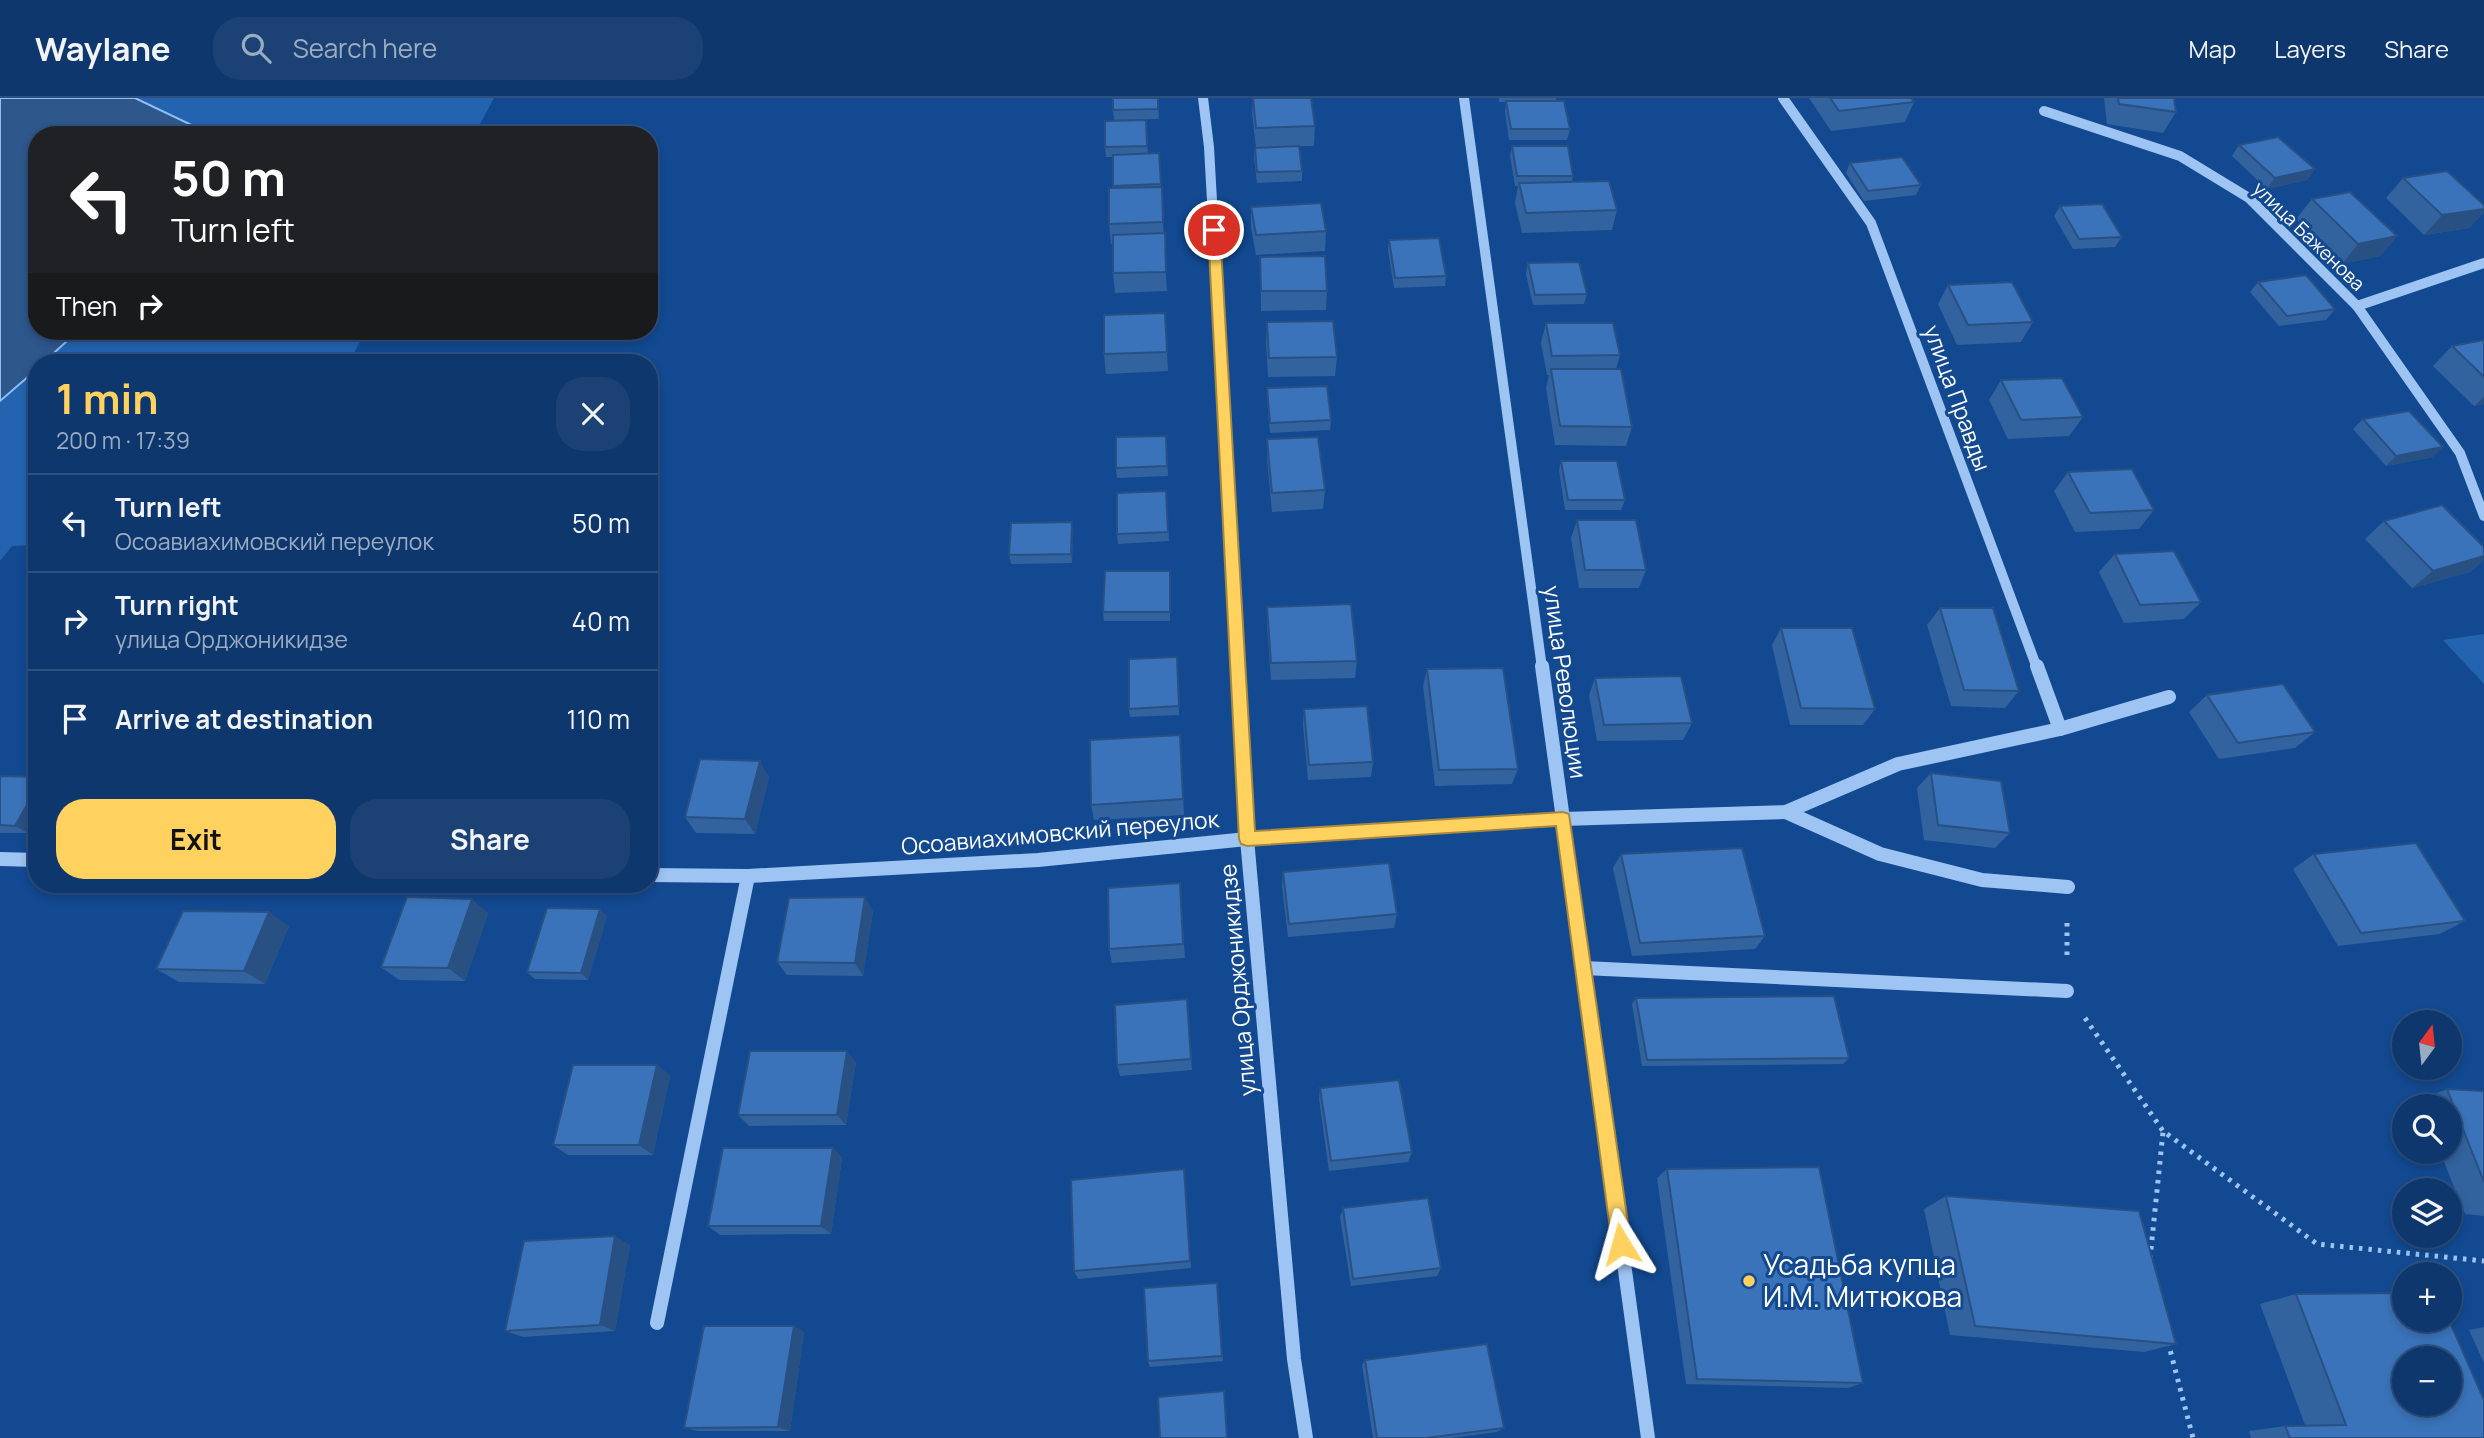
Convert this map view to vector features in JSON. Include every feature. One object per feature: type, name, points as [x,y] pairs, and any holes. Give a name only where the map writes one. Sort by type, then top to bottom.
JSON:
[{"type":"street","name":"улица Орджоникидзе","points":[[1203,98],[1209,147],[1247,839],[1294,1359],[1306,1438]]},
{"type":"street","name":"улица Революции","points":[[1464,98],[1648,1438]]},
{"type":"street","name":"улица Правды","points":[[1783,98],[1871,223],[2060,729]]},
{"type":"street","name":"улица Баженова","points":[[2044,111],[2179,156],[2249,198],[2357,306],[2460,453],[2484,516]]},
{"type":"street","name":"улица Баженова","points":[[2357,306],[2484,263]]},
{"type":"street","name":"Осоавиахимовский переулок","points":[[658,876],[748,876],[1038,860],[1247,839],[1563,819],[1786,811],[1898,764],[2060,729],[2169,696]]},
{"type":"street","points":[[1786,811],[1880,854],[1982,880],[2068,887]]},
{"type":"street","points":[[0,859],[28,860]]},
{"type":"street","points":[[657,1323],[748,876]]},
{"type":"street","points":[[1584,968],[2067,991]]},
{"type":"path","points":[[2068,887],[2067,991],[2163,1131],[2317,1244],[2484,1261]]},
{"type":"path","points":[[2149,1271],[2163,1131]]},
{"type":"path","points":[[2166,1335],[2193,1438]]},
{"type":"shaded area","points":[[0,98],[135,98],[194,126],[28,126],[28,340],[68,340],[53,354],[28,354],[28,377],[0,401]]},
{"type":"shaded area","points":[[135,98],[494,98],[479,126],[194,126]]},
{"type":"shaded area","points":[[68,340],[361,340],[353,354],[53,354]]},
{"type":"shaded area","points":[[28,377],[28,545],[12,546],[0,561],[0,401]]},
{"type":"shaded area","points":[[2484,634],[2484,684],[2443,640]]},
{"type":"building","points":[[1113,98],[1158,98],[1158,109],[1113,110]]},
{"type":"building","points":[[1253,98],[1311,98],[1315,126],[1256,128]]},
{"type":"building","points":[[1830,98],[1911,98],[1914,102],[1839,111]]},
{"type":"building","points":[[2118,98],[2174,98],[2176,112],[2119,104]]},
{"type":"building","points":[[1506,101],[1564,101],[1570,129],[1511,129]]},
{"type":"building","points":[[1146,120],[1147,146],[1105,147],[1105,121]]},
{"type":"building","points":[[2278,137],[2315,169],[2275,178],[2239,145]]},
{"type":"building","points":[[1299,146],[1302,171],[1257,172],[1255,148]]},
{"type":"building","points":[[1512,146],[1568,146],[1573,176],[1517,176]]},
{"type":"building","points":[[1159,153],[1161,184],[1113,186],[1113,155]]},
{"type":"building","points":[[1902,157],[1921,185],[1868,191],[1850,163]]},
{"type":"building","points":[[2447,171],[2484,205],[2484,209],[2442,215],[2403,178]]},
{"type":"building","points":[[1609,181],[1617,210],[1526,213],[1519,183]]},
{"type":"building","points":[[1162,187],[1163,222],[1109,224],[1109,188]]},
{"type":"building","points":[[2350,192],[2397,236],[2358,244],[2312,199]]},
{"type":"building","points":[[1321,203],[1326,231],[1256,235],[1251,207]]},
{"type":"building","points":[[2102,204],[2122,237],[2079,239],[2060,206]]},
{"type":"building","points":[[1165,233],[1166,272],[1113,273],[1113,235]]},
{"type":"building","points":[[1439,238],[1446,276],[1395,278],[1389,240]]},
{"type":"building","points":[[1325,256],[1327,291],[1261,291],[1260,257]]},
{"type":"building","points":[[1579,262],[1587,294],[1535,295],[1528,263]]},
{"type":"building","points":[[2306,275],[2335,309],[2287,316],[2258,282]]},
{"type":"building","points":[[2012,282],[2033,322],[1968,325],[1948,285]]},
{"type":"building","points":[[1165,313],[1167,352],[1104,354],[1104,315]]},
{"type":"building","points":[[1333,321],[1337,357],[1269,358],[1267,322]]},
{"type":"building","points":[[1546,323],[1613,323],[1620,355],[1552,356]]},
{"type":"building","points":[[2484,340],[2484,377],[2452,346]]},
{"type":"building","points":[[1551,369],[1621,369],[1632,427],[1560,426]]},
{"type":"building","points":[[2062,378],[2083,417],[2021,420],[2001,380]]},
{"type":"building","points":[[1327,386],[1331,420],[1270,423],[1267,388]]},
{"type":"building","points":[[2409,411],[2443,447],[2396,456],[2363,419]]},
{"type":"building","points":[[1166,436],[1167,466],[1116,468],[1116,437]]},
{"type":"building","points":[[1318,437],[1325,490],[1272,493],[1267,439]]},
{"type":"building","points":[[1561,461],[1617,461],[1625,500],[1568,500]]},
{"type":"building","points":[[2132,469],[2154,510],[2090,513],[2068,472]]},
{"type":"building","points":[[1166,491],[1168,532],[1117,534],[1117,493]]},
{"type":"building","points":[[2442,505],[2484,547],[2484,556],[2433,571],[2384,521]]},
{"type":"building","points":[[1577,520],[1636,520],[1646,570],[1585,570]]},
{"type":"building","points":[[1072,522],[1071,554],[1009,555],[1011,523]]},
{"type":"building","points":[[2174,551],[2201,602],[2140,605],[2115,554]]},
{"type":"building","points":[[1105,571],[1170,571],[1170,612],[1103,612]]},
{"type":"building","points":[[1351,604],[1357,661],[1271,663],[1267,607]]},
{"type":"building","points":[[1940,608],[1993,608],[2019,691],[1964,690]]},
{"type":"building","points":[[1781,628],[1852,628],[1875,709],[1801,708]]},
{"type":"building","points":[[1177,657],[1179,706],[1129,709],[1129,659]]},
{"type":"building","points":[[1503,668],[1518,769],[1439,770],[1427,669]]},
{"type":"building","points":[[1681,676],[1692,723],[1604,725],[1595,678]]},
{"type":"building","points":[[2283,684],[2315,732],[2238,743],[2207,695]]},
{"type":"building","points":[[1367,706],[1373,762],[1309,765],[1304,709]]},
{"type":"building","points":[[1180,735],[1183,799],[1091,805],[1090,740]]},
{"type":"building","points":[[700,759],[760,761],[745,819],[685,817]]},
{"type":"building","points":[[1931,773],[2001,781],[2010,833],[1938,825]]},
{"type":"building","points":[[0,776],[28,777],[28,803],[15,826],[0,825]]},
{"type":"building","points":[[2416,843],[2465,921],[2361,933],[2314,854]]},
{"type":"building","points":[[1742,848],[1765,936],[1640,943],[1621,854]]},
{"type":"building","points":[[1389,863],[1397,914],[1289,924],[1283,872]]},
{"type":"building","points":[[1180,883],[1183,944],[1109,949],[1108,888]]},
{"type":"building","points":[[407,897],[472,899],[448,968],[381,967]]},
{"type":"building","points":[[865,897],[855,963],[777,962],[789,898]]},
{"type":"building","points":[[547,908],[600,909],[581,973],[527,972]]},
{"type":"building","points":[[183,911],[269,912],[244,971],[156,969]]},
{"type":"building","points":[[1834,996],[1849,1058],[1647,1060],[1636,998]]},
{"type":"building","points":[[1187,999],[1191,1059],[1117,1065],[1115,1005]]},
{"type":"building","points":[[750,1051],[847,1051],[837,1115],[738,1115]]},
{"type":"building","points":[[573,1065],[657,1065],[639,1145],[553,1145]]},
{"type":"building","points":[[1399,1080],[1412,1152],[1331,1161],[1320,1088]]},
{"type":"building","points":[[2447,1089],[2484,1091],[2484,1182],[2462,1127],[2462,1094],[2449,1094]]},
{"type":"building","points":[[723,1148],[833,1148],[821,1226],[708,1226]]},
{"type":"building","name":"Усадьба купца И.М. Митюкова","points":[[1819,1167],[1863,1383],[1697,1379],[1667,1169]]},
{"type":"building","points":[[1184,1169],[1190,1261],[1074,1271],[1071,1180]]},
{"type":"building","points":[[1946,1196],[2139,1211],[2176,1344],[1975,1326]]},
{"type":"building","points":[[1428,1198],[1441,1268],[1353,1279],[1343,1208]]},
{"type":"building","points":[[615,1236],[600,1325],[505,1331],[524,1241]]},
{"type":"building","points":[[1217,1283],[1222,1356],[1148,1361],[1144,1288]]},
{"type":"building","points":[[2392,1293],[2392,1332],[2454,1332],[2460,1346],[2392,1346],[2392,1416],[2462,1416],[2462,1350],[2484,1400],[2484,1438],[2290,1438],[2285,1426],[2346,1425],[2296,1294]]},
{"type":"building","points":[[704,1326],[794,1326],[778,1427],[684,1428]]},
{"type":"building","points":[[1487,1344],[1504,1428],[1426,1438],[1377,1438],[1365,1360]]},
{"type":"building","points":[[1224,1391],[1227,1438],[1160,1438],[1158,1397]]},
{"type":"place","name":"Усадьба купца И.М. Митюкова","points":[[1749,1281]]},
{"type":"route","points":[[1214,230],[1247,839],[1563,819],[1621,1244]]}]
